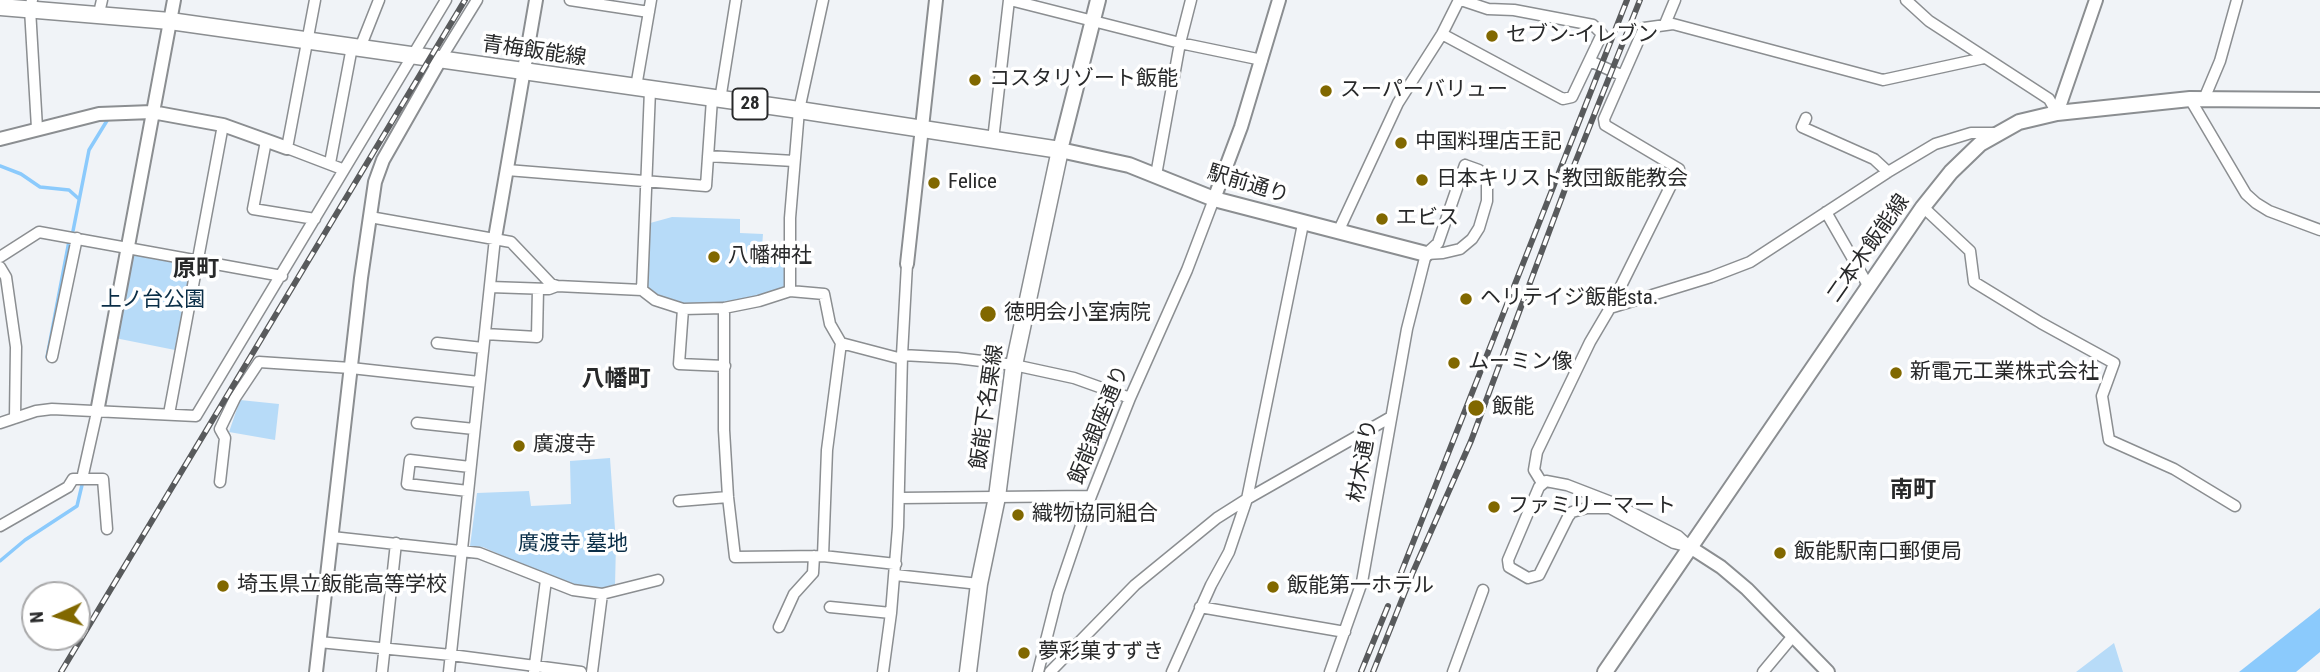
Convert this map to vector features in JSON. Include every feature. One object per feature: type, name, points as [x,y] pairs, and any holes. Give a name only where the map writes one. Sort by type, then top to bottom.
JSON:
[{"type":"main road","points":[[1060,150],[1098,0]]},
{"type":"main road","name":"青梅飯能線","points":[[0,7],[31,4],[100,7],[170,21],[799,110],[1060,150]]},
{"type":"main road","name":"二本木飯能線","points":[[1605,672],[1923,207],[1967,155],[1996,133],[2019,122],[2057,113],[2197,99],[2320,100]]},
{"type":"main road","name":"駅前通り","points":[[1060,150],[1106,159],[1214,200],[1426,254]]},
{"type":"main road","name":"飯能下名栗線","points":[[968,672],[979,584],[996,497],[1014,365],[1060,150]]},
{"type":"street","points":[[82,479],[174,0]]},
{"type":"street","points":[[287,148],[314,0]]},
{"type":"street","points":[[330,163],[356,48],[379,0]]},
{"type":"street","points":[[0,423],[52,409],[196,416],[446,0]]},
{"type":"street","points":[[316,672],[351,368],[378,170],[477,0]]},
{"type":"street","points":[[449,672],[495,238],[536,0]]},
{"type":"street","points":[[570,0],[649,12]]},
{"type":"street","points":[[642,290],[646,182],[643,89],[651,0]]},
{"type":"street","points":[[507,170],[706,186],[716,99],[736,0]]},
{"type":"street","points":[[790,291],[789,228],[799,110],[823,0]]},
{"type":"street","points":[[883,672],[891,613],[900,498],[902,357],[907,264],[936,0]]},
{"type":"street","points":[[993,140],[1010,0],[1180,43],[1262,60]]},
{"type":"street","points":[[1156,176],[1180,43],[1191,0]]},
{"type":"street","points":[[1214,200],[1241,127],[1279,0]]},
{"type":"street","points":[[1338,232],[1398,103],[1442,34],[1460,0],[1488,9],[1514,10],[1593,25],[1602,34],[1572,97],[1563,99],[1442,34]]},
{"type":"street","points":[[1665,24],[1675,0]]},
{"type":"street","points":[[1906,0],[1929,21],[2049,99],[2057,113]]},
{"type":"street","points":[[2057,113],[2096,0]]},
{"type":"street","points":[[2237,0],[2220,61],[2197,99],[2246,194],[2270,211],[2320,230]]},
{"type":"street","points":[[31,4],[37,128]]},
{"type":"street","points":[[1542,483],[1534,470],[1537,452],[1679,169],[1605,125],[1604,119],[1644,28],[1673,24],[1883,80],[1984,58]]},
{"type":"street","points":[[1590,61],[1623,76]]},
{"type":"street","points":[[0,139],[99,114],[152,112],[223,125],[342,169]]},
{"type":"street","points":[[1806,118],[1802,127],[1874,159],[1888,172]]},
{"type":"street","points":[[169,414],[223,125]]},
{"type":"street","points":[[1610,308],[1750,262],[1935,144],[1971,133],[1996,133]]},
{"type":"street","points":[[266,141],[253,209],[315,219]]},
{"type":"street","points":[[708,156],[794,161]]},
{"type":"street","name":"材木通り","points":[[1330,672],[1362,582],[1407,329],[1426,254],[1437,243],[1465,165],[1479,170],[1487,182],[1488,192],[1476,233],[1460,249],[1426,254]]},
{"type":"street","name":"飯能銀座通り","points":[[1038,672],[1058,593],[1091,496],[1214,200]]},
{"type":"street","points":[[1923,207],[1970,251],[1974,282],[2040,323],[2114,363],[2102,396],[2109,440],[2174,469],[2235,506]]},
{"type":"street","points":[[1826,212],[1869,287]]},
{"type":"street","points":[[370,217],[495,238],[517,247],[551,284],[642,290],[655,300],[683,309],[724,308],[790,291],[824,293],[830,324],[841,343],[827,450],[819,556],[813,572],[794,594],[779,626]]},
{"type":"street","points":[[1172,672],[1200,607],[1229,552],[1247,499],[1303,224]]},
{"type":"street","points":[[0,257],[39,232],[282,276]]},
{"type":"street","points":[[52,357],[77,237]]},
{"type":"street","points":[[0,267],[6,277],[16,347],[15,418]]},
{"type":"street","points":[[490,287],[549,289],[557,286]]},
{"type":"street","points":[[485,334],[537,337],[538,289]]},
{"type":"street","points":[[724,308],[724,430],[735,557],[819,556],[979,584]]},
{"type":"street","points":[[683,309],[679,364],[725,366]]},
{"type":"street","points":[[841,343],[902,357],[957,358],[1014,365],[1074,379],[1130,398]]},
{"type":"street","points":[[436,344],[483,348]]},
{"type":"street","points":[[220,482],[225,438],[220,429],[235,398],[258,362],[351,368],[479,382]]},
{"type":"street","points":[[1050,672],[1135,585],[1186,542],[1247,499],[1391,417]]},
{"type":"street","points":[[417,423],[474,429]]},
{"type":"street","points":[[468,491],[407,484],[410,460],[470,467]]},
{"type":"street","points":[[0,526],[68,487],[73,479],[103,479],[107,529]]},
{"type":"street","points":[[1542,483],[1551,481],[1596,495],[1678,536],[1747,589],[1828,672]]},
{"type":"street","points":[[1542,483],[1508,560],[1509,567],[1528,578],[1539,575],[1572,512],[1587,508],[1610,508],[1674,543],[1690,547]]},
{"type":"street","points":[[679,501],[728,496]]},
{"type":"street","points":[[900,498],[1091,496]]},
{"type":"street","points":[[332,537],[479,553],[573,590],[601,594],[658,580]]},
{"type":"street","points":[[382,672],[396,543]]},
{"type":"street","points":[[534,668],[546,580]]},
{"type":"street","points":[[1453,672],[1483,590]]},
{"type":"street","points":[[592,672],[601,594]]},
{"type":"street","points":[[830,607],[891,613]]},
{"type":"street","points":[[1200,607],[1345,632]]},
{"type":"street","points":[[1763,672],[1793,636]]},
{"type":"street","points":[[319,642],[451,655],[534,668],[581,672]]},
{"type":"green space","name":"八幡神社","points":[[672,217],[740,219],[740,233],[763,234],[762,247],[789,247],[790,291],[759,301],[683,309],[642,290],[643,225]]},
{"type":"green space","name":"上ノ台公園","points":[[132,252],[191,264],[175,350],[115,338]]},
{"type":"green space","points":[[240,400],[279,404],[275,440],[229,432]]},
{"type":"green space","name":"廣渡寺 墓地","points":[[610,458],[616,543],[615,586],[598,591],[572,587],[483,547],[470,546],[477,493],[529,491],[531,506],[571,504],[570,461]]},
{"type":"green space","points":[[2114,643],[2123,672],[2076,672]]},
{"type":"water","points":[[2320,608],[2320,652],[2296,672],[2239,672]]},
{"type":"waterway","points":[[73,231],[89,150],[108,119]]},
{"type":"waterway","points":[[0,166],[21,174],[40,187],[69,190],[79,199]]},
{"type":"waterway","points":[[47,357],[69,241]]},
{"type":"waterway","points":[[0,561],[25,540],[77,506],[82,485]]},
{"type":"railway","points":[[61,672],[465,0]]},
{"type":"railway","points":[[1401,573],[1627,0]]},
{"type":"railway","points":[[1373,672],[1413,572],[1471,441],[1571,173],[1640,0]]},
{"type":"railway","points":[[1361,672],[1388,606]]},
{"type":"place","name":"セブン-イレブン","points":[[1492,36]]},
{"type":"place","name":"コスタリゾート飯能","points":[[975,80]]},
{"type":"place","name":"スーパーバリュー","points":[[1326,91]]},
{"type":"place","name":"中国料理店王記","points":[[1401,143]]},
{"type":"place","name":"日本キリスト教団飯能教会","points":[[1422,180]]},
{"type":"place","name":"Felice","points":[[934,183]]},
{"type":"place","name":"エビス","points":[[1382,219]]},
{"type":"place","name":"八幡神社","points":[[714,257]]},
{"type":"place","name":"ヘリテイジ飯能sta.","points":[[1466,299]]},
{"type":"place","name":"徳明会小室病院","points":[[988,314]]},
{"type":"place","name":"ムーミン像","points":[[1454,363]]},
{"type":"place","name":"新電元工業株式会社","points":[[1896,373]]},
{"type":"place","name":"飯能","points":[[1476,408]]},
{"type":"place","name":"廣渡寺","points":[[519,446]]},
{"type":"place","name":"ファミリーマート","points":[[1494,507]]},
{"type":"place","name":"織物協同組合","points":[[1018,515]]},
{"type":"place","name":"飯能駅南口郵便局","points":[[1780,553]]},
{"type":"place","name":"埼玉県立飯能高等学校","points":[[223,586]]},
{"type":"place","name":"飯能第一ホテル","points":[[1273,587]]},
{"type":"place","name":"夢彩菓すずき","points":[[1024,653]]},
{"type":"district","name":"原町","points":[[196,270]]},
{"type":"district","name":"八幡町","points":[[616,380]]},
{"type":"district","name":"南町","points":[[1913,491]]}]
